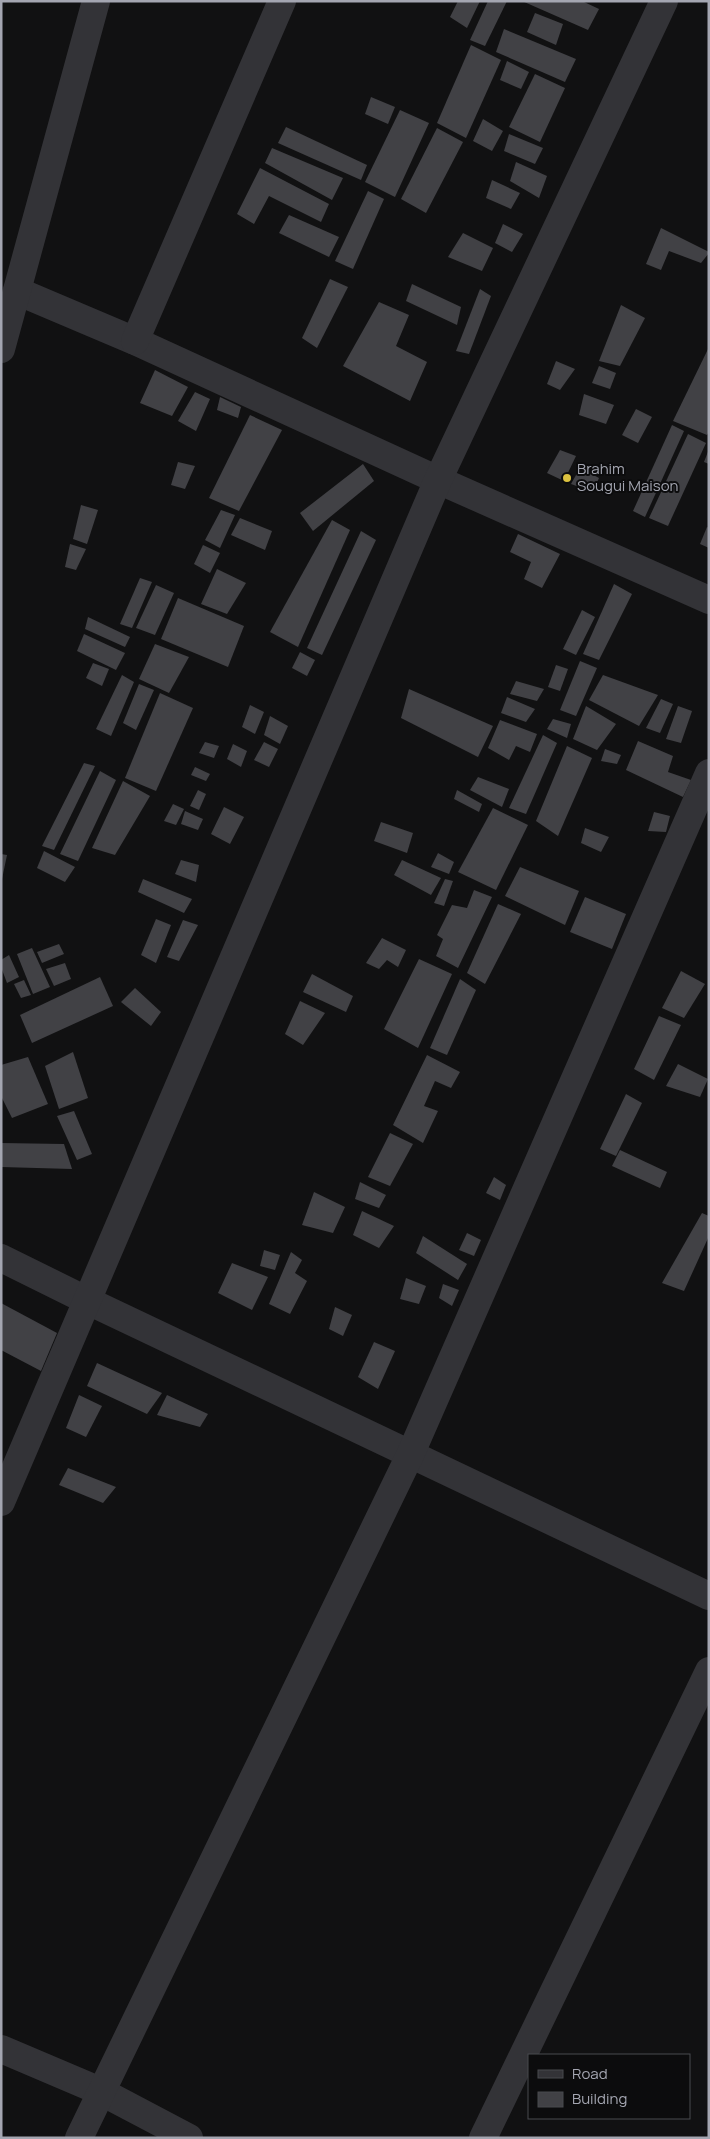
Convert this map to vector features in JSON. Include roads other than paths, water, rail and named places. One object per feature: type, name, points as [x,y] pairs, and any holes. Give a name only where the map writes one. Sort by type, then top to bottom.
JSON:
[{"type":"street","points":[[1,349],[96,1]]},
{"type":"street","points":[[136,341],[282,1]]},
{"type":"street","points":[[1,1502],[438,480],[664,1]]},
{"type":"street","points":[[17,291],[136,341],[438,480],[709,600]]},
{"type":"street","points":[[79,2138],[411,1453],[709,773]]},
{"type":"street","points":[[1,1258],[709,1596]]},
{"type":"street","points":[[483,2138],[709,1671]]},
{"type":"street","points":[[1,2049],[100,2092],[189,2138]]},
{"type":"place","name":"Brahim Sougui Maison","points":[[567,478]]}]
